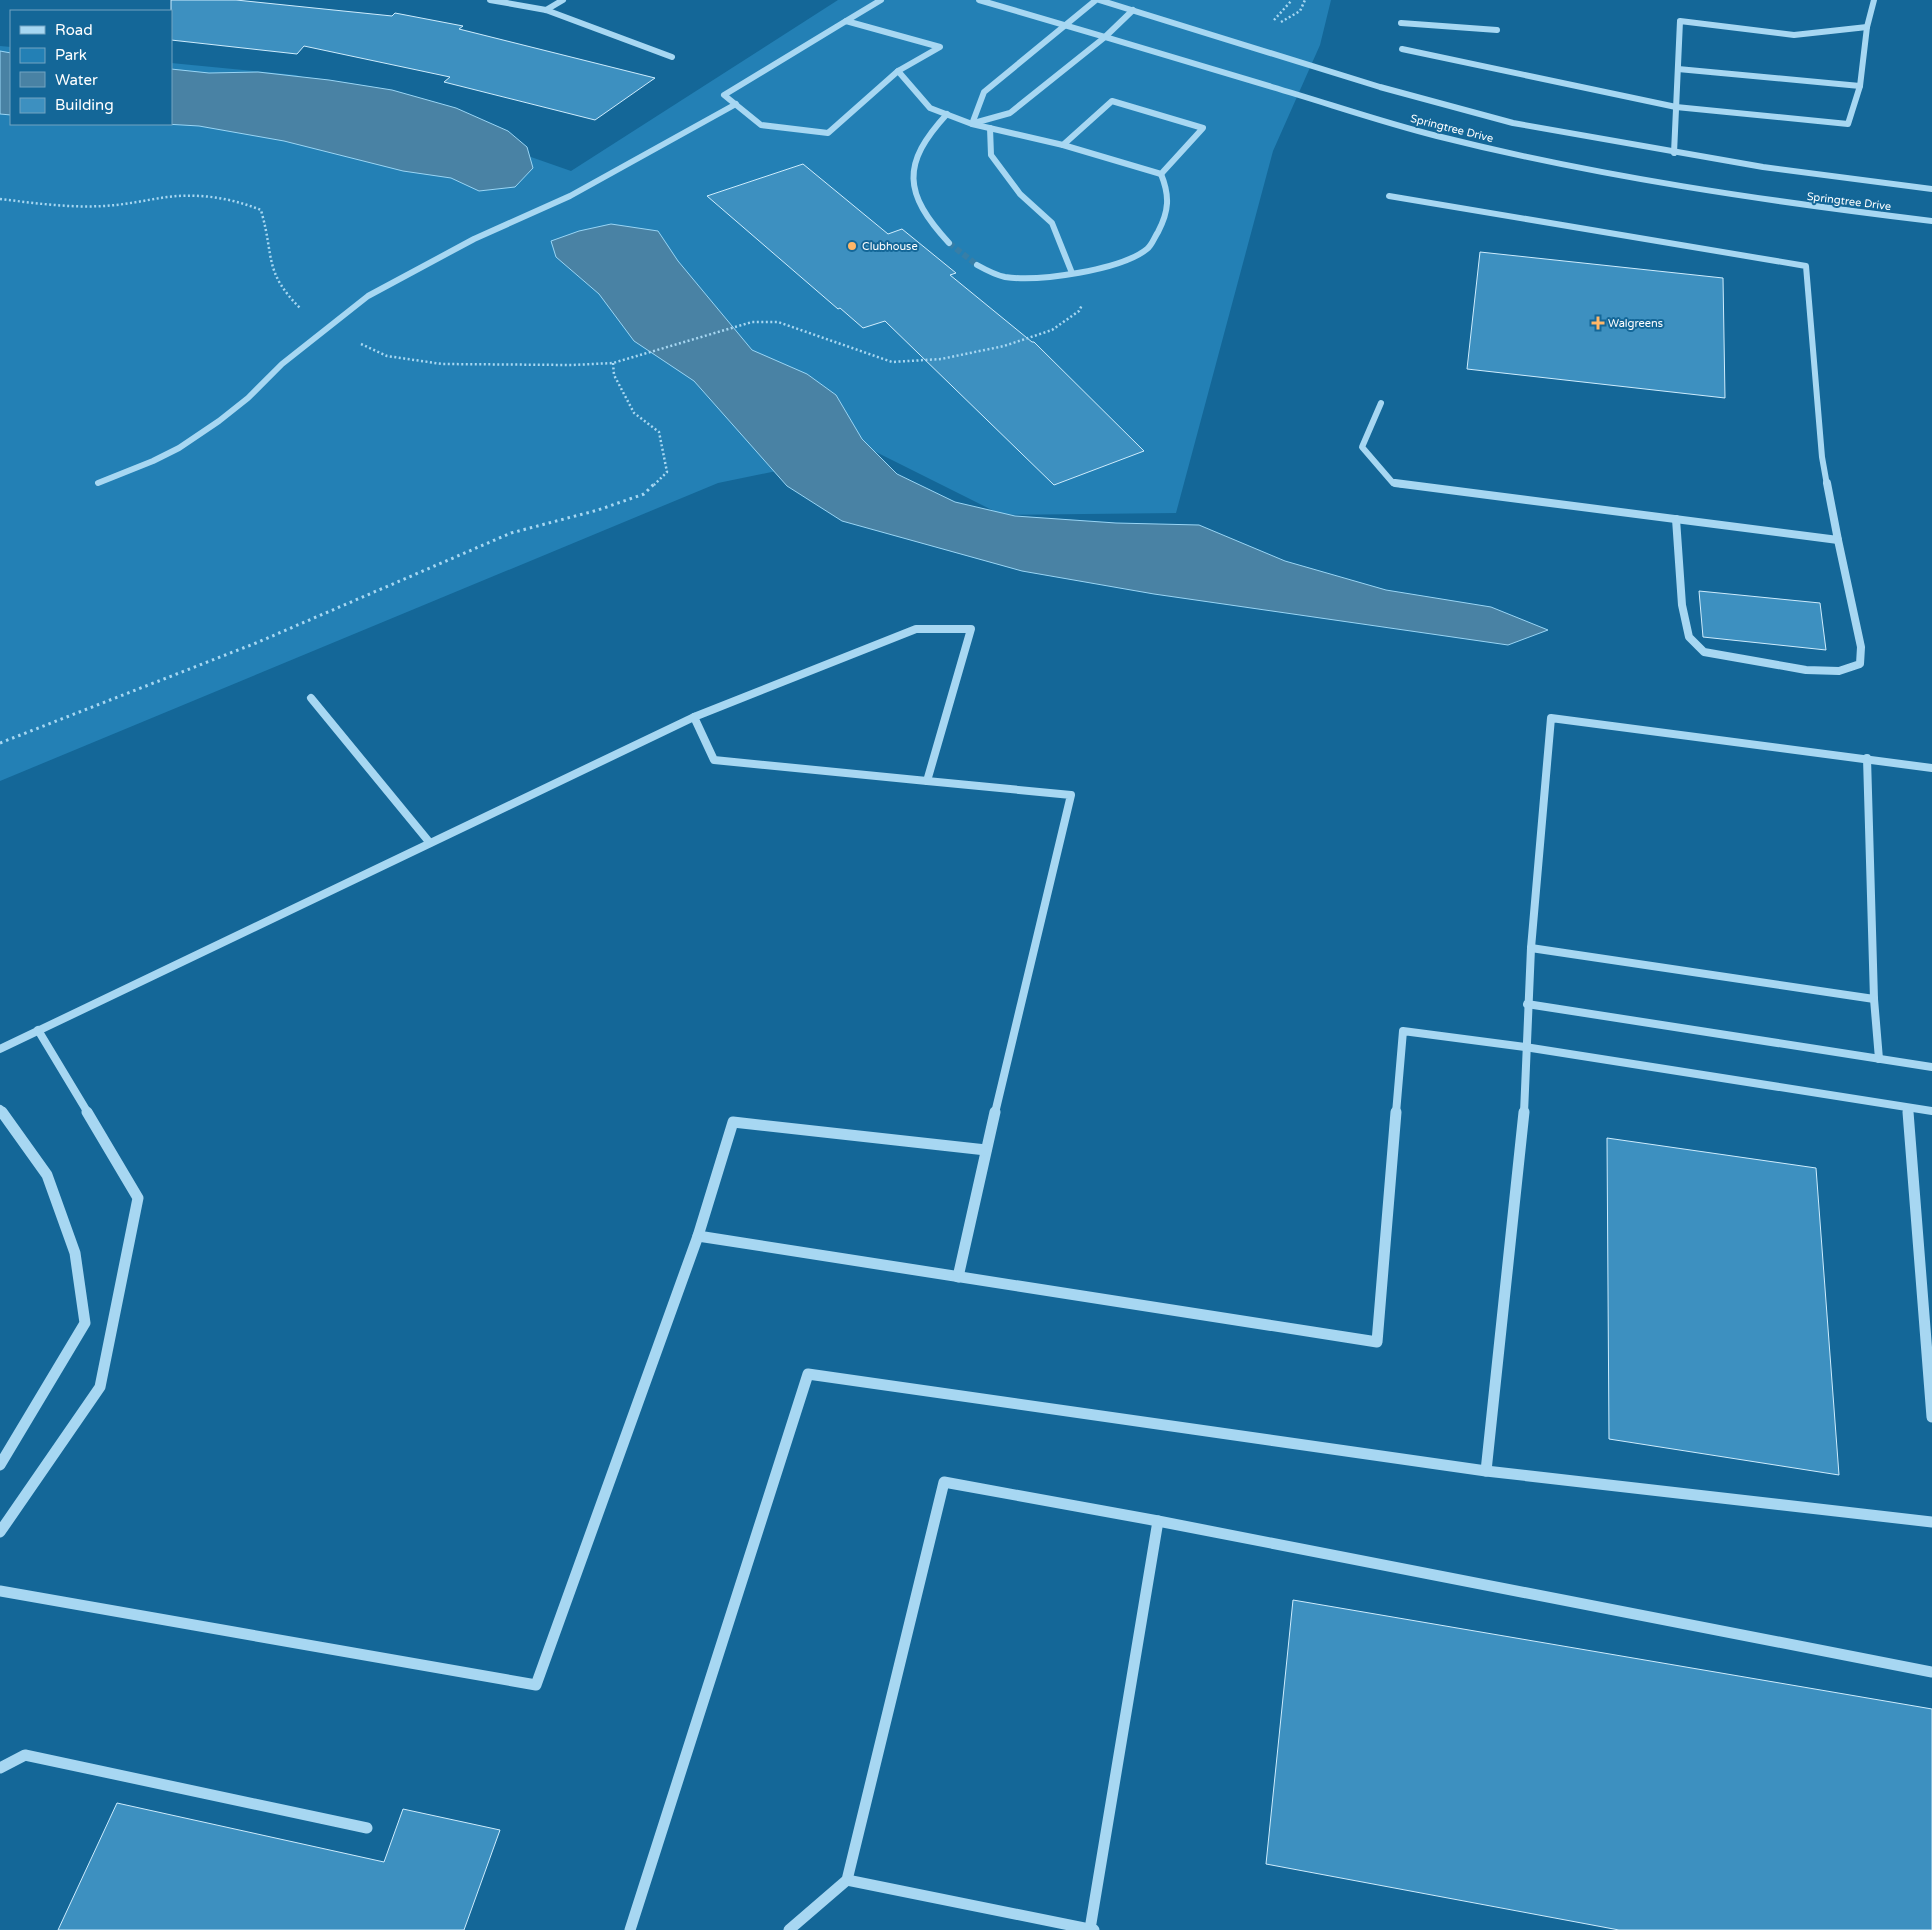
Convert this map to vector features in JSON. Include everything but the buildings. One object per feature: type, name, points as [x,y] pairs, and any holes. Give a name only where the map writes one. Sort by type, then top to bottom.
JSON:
[{"type":"street","points":[[490,0],[546,10],[672,57]]},
{"type":"street","points":[[546,10],[563,0]]},
{"type":"street","points":[[846,21],[940,47],[898,71],[828,133],[761,125],[724,95],[846,21],[881,0]]},
{"type":"street","name":"Springtree Drive","points":[[979,0],[1366,117],[1516,154],[1664,185],[1801,206],[1932,221]]},
{"type":"street","points":[[972,124],[984,92],[1097,0]]},
{"type":"street","name":"Springtree Drive","points":[[1097,0],[1380,87],[1513,123],[1674,153],[1763,167],[1932,189]]},
{"type":"street","points":[[898,71],[930,108],[972,124],[1010,113],[1105,37],[1133,10]]},
{"type":"street","points":[[1401,23],[1498,30]]},
{"type":"street","points":[[1402,49],[1676,107],[1848,124],[1860,86]]},
{"type":"street","points":[[98,483],[171,453],[219,422],[248,398],[282,364],[368,296],[474,239],[570,196],[736,104]]},
{"type":"street","points":[[947,114],[931,132],[916,154],[913,174],[914,196],[930,224],[949,243]]},
{"type":"street","points":[[977,266],[991,274],[1009,278],[1072,273],[1052,223],[1020,194],[991,155],[990,128]]},
{"type":"street","points":[[1389,196],[1806,266],[1822,457],[1861,647],[1860,664],[1839,671],[1806,670],[1704,652],[1689,636],[1682,605],[1676,519]]},
{"type":"street","points":[[1381,402],[1362,447],[1393,483],[1838,540]]},
{"type":"street","points":[[0,1049],[694,717],[916,629],[971,629],[927,781]]},
{"type":"street","points":[[311,698],[430,843]]},
{"type":"street","points":[[694,717],[714,760],[1072,795],[986,1150],[958,1277]]},
{"type":"street","points":[[1486,1471],[1522,1136],[1530,948],[1551,718],[1932,768]]},
{"type":"street","points":[[1867,758],[1874,999],[1879,1059]]},
{"type":"street","points":[[1530,948],[1874,999]]},
{"type":"street","points":[[1527,1004],[1932,1067]]},
{"type":"street","points":[[0,1532],[100,1387],[138,1198],[38,1030]]},
{"type":"street","points":[[698,1236],[1377,1342],[1402,1031],[1525,1047],[1932,1111]]},
{"type":"street","points":[[1908,1108],[1932,1417]]},
{"type":"street","points":[[0,1109],[47,1175],[75,1253],[85,1324],[0,1465]]},
{"type":"street","points":[[0,1591],[536,1685],[698,1236],[734,1122],[986,1150]]},
{"type":"street","points":[[630,1930],[808,1374],[1486,1471],[1932,1522]]},
{"type":"street","points":[[789,1930],[847,1880],[944,1482],[1158,1521],[1932,1672]]},
{"type":"street","points":[[847,1880],[1092,1930],[1158,1521]]},
{"type":"lane","points":[[1678,69],[1860,86],[1866,27],[1874,0]]},
{"type":"lane","points":[[1674,153],[1680,21],[1794,35],[1866,27]]},
{"type":"lane","points":[[1063,145],[1112,101],[1203,128],[1161,174]]},
{"type":"lane","points":[[972,124],[1063,145],[1161,174]]},
{"type":"lane","points":[[1072,273],[1120,262],[1148,248],[1168,216],[1168,191],[1161,174]]},
{"type":"lane","points":[[0,1768],[25,1755],[366,1828]]},
{"type":"path","points":[[0,199],[69,205],[117,205],[169,196],[212,196],[242,201],[261,210],[266,221],[265,232],[273,276],[291,299],[305,312]]},
{"type":"path","points":[[353,341],[387,356],[442,364],[613,363],[752,322],[778,322],[892,362],[941,360],[1004,346],[1052,330],[1079,311],[1095,282],[1090,269]]},
{"type":"path","points":[[0,743],[256,642],[511,533],[598,510],[644,494],[667,472],[659,432],[634,413],[614,376],[613,363]]},
{"type":"green space","points":[[838,0],[1331,0],[1320,45],[1273,151],[1176,513],[1002,515],[874,451],[718,483],[0,781],[0,46],[10,47],[10,125],[172,125],[172,63],[296,75],[571,171]]},
{"type":"water","points":[[0,51],[10,53],[10,115],[0,114]]},
{"type":"water","points":[[172,69],[209,73],[258,72],[329,80],[392,90],[456,108],[508,131],[527,147],[533,168],[515,187],[479,191],[451,178],[403,171],[284,141],[199,126],[172,124]]},
{"type":"water","points":[[611,224],[658,231],[678,261],[752,350],[807,374],[836,395],[862,439],[897,474],[955,502],[1015,516],[1116,523],[1199,525],[1285,561],[1386,590],[1491,607],[1548,630],[1508,645],[1154,594],[1022,571],[842,521],[787,486],[694,381],[634,341],[599,294],[556,257],[551,241],[579,231]]},
{"type":"tunnel","points":[[949,243],[977,265]]},
{"type":"place","name":"Clubhouse","points":[[852,246]]},
{"type":"place","name":"Walgreens","points":[[1598,323]]}]
